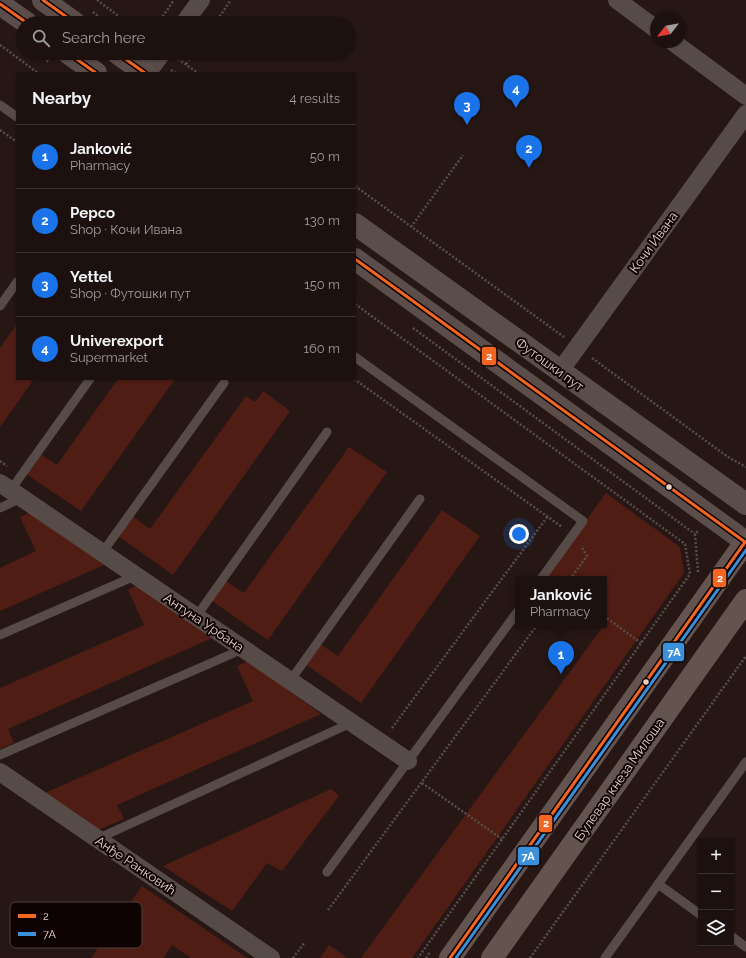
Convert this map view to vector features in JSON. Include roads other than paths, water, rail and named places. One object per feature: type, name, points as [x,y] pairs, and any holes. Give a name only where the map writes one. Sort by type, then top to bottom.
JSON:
[{"type":"main road","points":[[43,0],[65,16]]},
{"type":"main road","points":[[0,4],[17,16]]},
{"type":"main road","points":[[78,60],[95,72]]},
{"type":"main road","points":[[127,60],[145,72]]},
{"type":"main road","name":"Футошки пут","points":[[356,225],[746,504]]},
{"type":"main road","points":[[356,260],[746,541],[450,958]]},
{"type":"main road","name":"Булевар кнеза Милоша","points":[[492,958],[746,600]]},
{"type":"street","points":[[189,16],[201,0]]},
{"type":"street","points":[[617,0],[650,25]]},
{"type":"street","points":[[681,48],[746,96]]},
{"type":"street","points":[[147,72],[162,60]]},
{"type":"street","name":"Кочи Ивана","points":[[560,371],[746,114]]},
{"type":"street","name":"Антуна Урбана","points":[[10,490],[408,761]]},
{"type":"street","name":"Анђе Ранковић","points":[[0,772],[271,958]]},
{"type":"lane","points":[[0,105],[16,116]]},
{"type":"lane","points":[[0,306],[16,283]]},
{"type":"lane","points":[[356,358],[583,521],[543,576]]},
{"type":"lane","points":[[0,508],[10,490],[89,380]]},
{"type":"lane","points":[[102,553],[224,383]]},
{"type":"lane","points":[[196,617],[327,432]]},
{"type":"lane","points":[[290,681],[420,500]]},
{"type":"lane","points":[[0,635],[135,576]]},
{"type":"lane","points":[[327,872],[515,615]]},
{"type":"lane","points":[[0,755],[242,649]]},
{"type":"lane","points":[[97,839],[351,723]]},
{"type":"lane","points":[[605,958],[746,762]]},
{"type":"lane","points":[[658,884],[698,913]]},
{"type":"lane","points":[[734,938],[746,947]]},
{"type":"place","name":"Univerexport","points":[[516,108]]},
{"type":"place","name":"Yettel","points":[[467,125]]},
{"type":"place","name":"Pepco","points":[[529,168]]},
{"type":"place","name":"Janković","points":[[561,674]]}]
